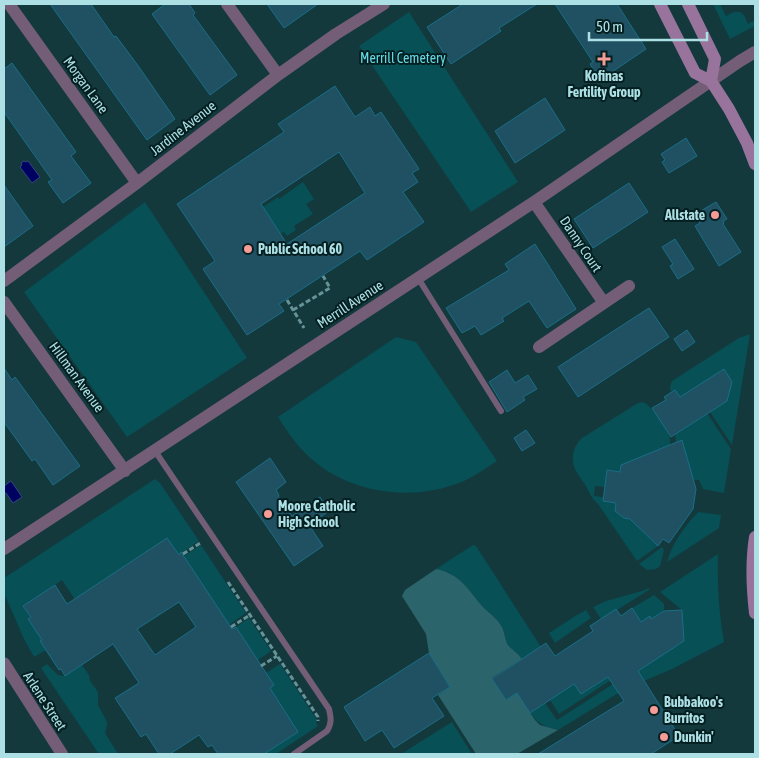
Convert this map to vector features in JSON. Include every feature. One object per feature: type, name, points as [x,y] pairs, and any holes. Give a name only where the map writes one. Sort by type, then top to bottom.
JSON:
[{"type":"main road","points":[[660,4],[695,73],[711,81],[729,109],[755,164]]},
{"type":"main road","points":[[688,4],[715,59],[711,81]]},
{"type":"main road","points":[[755,536],[752,554],[755,613]]},
{"type":"street","name":"Morgan Lane","points":[[9,4],[137,183]]},
{"type":"street","points":[[227,4],[278,75]]},
{"type":"street","name":"Jardine Avenue","points":[[4,281],[137,183],[278,75],[336,34],[384,4]]},
{"type":"street","name":"Merrill Avenue","points":[[4,550],[534,202],[755,52]]},
{"type":"street","name":"Danny Court","points":[[534,202],[604,304]]},
{"type":"street","points":[[539,347],[629,286]]},
{"type":"street","name":"Hillman Avenue","points":[[4,302],[125,471]]},
{"type":"street","name":"Arlene Street","points":[[4,663],[62,754]]},
{"type":"lane","points":[[418,278],[501,412]]},
{"type":"lane","points":[[155,451],[329,709],[332,718],[327,731],[294,754]]},
{"type":"path","points":[[293,310],[330,288],[323,276]]},
{"type":"path","points":[[287,300],[304,328]]},
{"type":"path","points":[[183,554],[202,542]]},
{"type":"path","points":[[223,574],[318,717],[318,724]]},
{"type":"path","points":[[231,627],[250,615]]},
{"type":"path","points":[[261,666],[277,656]]},
{"type":"green space","points":[[713,4],[720,4],[726,16],[734,12],[740,12],[744,15],[748,24],[755,20],[755,26],[730,39]]},
{"type":"green space","name":"Merrill Cemetery","points":[[409,12],[518,182],[471,212],[359,46]]},
{"type":"green space","points":[[303,182],[314,199],[306,204],[313,214],[294,226],[296,230],[287,236],[284,232],[280,234],[263,207],[278,197],[279,199]]},
{"type":"green space","points":[[145,202],[247,358],[127,437],[24,292]]},
{"type":"green space","points":[[750,334],[732,445],[710,412],[727,400],[732,382],[724,369],[680,397],[673,393],[670,387],[672,381],[739,338]]},
{"type":"green space","points":[[396,337],[416,342],[497,461],[468,479],[444,488],[402,493],[381,491],[360,486],[322,468],[294,441],[278,417]]},
{"type":"green space","points":[[643,402],[654,411],[664,425],[669,436],[670,445],[620,472],[607,470],[605,487],[595,486],[594,496],[603,497],[603,501],[616,503],[615,511],[624,518],[630,519],[658,546],[637,561],[591,496],[576,471],[573,453],[576,445],[582,438],[638,403]]},
{"type":"green space","points":[[707,413],[731,449],[724,493],[703,489],[699,480],[693,480],[677,452],[675,434]]},
{"type":"green space","points":[[155,479],[160,483],[199,541],[179,555],[167,538],[85,592],[86,616],[62,580],[24,606],[31,617],[28,619],[42,640],[46,650],[34,657],[4,593],[4,578]]},
{"type":"green space","points":[[698,512],[721,515],[719,528],[667,562],[672,548],[680,535]]},
{"type":"green space","points":[[201,545],[246,613],[229,625],[184,556]]},
{"type":"green space","points":[[473,545],[476,546],[541,647],[522,659],[508,645],[503,629],[498,621],[463,584],[451,574],[436,569]]},
{"type":"green space","points":[[662,547],[664,550],[660,566],[656,569],[647,570],[639,564]]},
{"type":"green space","points":[[718,554],[719,598],[724,642],[672,669],[625,689],[558,730],[542,724],[533,717],[530,713],[545,703],[557,720],[613,684],[615,686],[683,641],[682,610],[660,592]]},
{"type":"green space","points":[[649,588],[649,590],[601,619],[593,607],[606,601]]},
{"type":"green space","points":[[654,595],[664,604],[664,611],[651,619],[650,617],[641,622],[632,608]]},
{"type":"green space","points":[[586,610],[591,618],[555,643],[549,633]]},
{"type":"green space","points":[[249,618],[271,651],[258,660],[236,627]]},
{"type":"green space","points":[[47,664],[58,675],[64,676],[82,665],[98,693],[98,705],[107,722],[105,733],[118,754],[99,754],[41,668]]},
{"type":"green space","points":[[280,664],[317,720],[318,726],[276,754],[264,754],[298,732],[270,688],[274,685],[266,673]]},
{"type":"green space","points":[[608,677],[611,680],[559,714],[550,700],[574,684],[581,694]]},
{"type":"green space","points":[[452,722],[472,754],[401,754]]},
{"type":"shaded area","points":[[24,161],[28,161],[40,177],[32,183],[20,167]]},
{"type":"shaded area","points":[[11,481],[22,497],[13,503],[4,493],[4,486]]},
{"type":"shaded area","points":[[436,569],[445,571],[463,584],[498,621],[503,629],[508,645],[522,659],[492,678],[506,700],[517,693],[540,725],[558,730],[517,754],[476,754],[438,695],[450,687],[429,653],[426,634],[402,596],[405,590]]},
{"type":"building","points":[[50,4],[91,4],[114,37],[116,36],[139,67],[175,119],[147,140]]},
{"type":"building","points":[[165,4],[189,4],[195,13],[193,15],[237,75],[210,95],[152,14]]},
{"type":"building","points":[[267,4],[318,4],[284,28]]},
{"type":"building","points":[[463,4],[537,4],[499,28],[501,31],[451,64],[427,27]]},
{"type":"building","points":[[555,4],[617,4],[646,49],[600,80],[590,64],[593,62]]},
{"type":"building","points":[[12,63],[76,152],[71,156],[91,183],[63,203],[48,182],[52,180],[4,112],[4,69]]},
{"type":"building","points":[[335,86],[355,117],[370,107],[375,116],[381,112],[419,169],[412,173],[418,182],[403,192],[424,222],[367,260],[360,251],[279,304],[284,311],[247,335],[203,269],[215,261],[177,204],[284,132],[278,124]],"holes":[[[339,152],[365,193],[287,244],[261,204]]]},
{"type":"building","points":[[545,98],[565,130],[515,163],[495,131]]},
{"type":"building","points":[[686,138],[697,156],[669,173],[662,162],[665,160],[661,154]]},
{"type":"building","points":[[629,183],[648,212],[593,248],[574,219]]},
{"type":"building","points":[[4,185],[33,226],[4,247]]},
{"type":"building","points":[[716,202],[727,219],[723,221],[723,224],[741,252],[719,266],[695,226],[700,223],[694,215]]},
{"type":"building","points":[[675,239],[694,269],[678,279],[670,266],[673,264],[662,247]]},
{"type":"building","points":[[535,244],[576,309],[547,328],[529,301],[502,318],[504,321],[481,335],[475,326],[462,333],[446,308],[509,270],[505,264]]},
{"type":"building","points":[[649,308],[669,337],[578,397],[558,367]]},
{"type":"building","points":[[687,330],[695,342],[682,351],[674,339]]},
{"type":"building","points":[[4,368],[12,380],[15,377],[80,466],[53,485],[35,459],[32,461],[4,422]]},
{"type":"building","points":[[724,369],[732,382],[727,401],[671,437],[652,408],[666,400],[664,397],[675,390],[680,397]]},
{"type":"building","points":[[507,370],[515,383],[528,375],[537,389],[523,397],[525,400],[507,412],[489,382]]},
{"type":"building","points":[[526,430],[535,443],[522,451],[514,438]]},
{"type":"building","points":[[682,440],[696,489],[693,509],[669,543],[663,539],[658,546],[630,519],[624,518],[615,511],[616,503],[603,501],[607,470],[620,472],[621,465]]},
{"type":"building","points":[[270,458],[286,482],[276,490],[292,516],[320,497],[329,511],[309,525],[323,546],[294,566],[236,482]]},
{"type":"building","points":[[167,538],[179,555],[181,552],[232,629],[236,627],[274,685],[270,688],[298,732],[264,754],[218,754],[212,745],[208,747],[199,735],[170,754],[159,754],[146,734],[141,737],[115,698],[139,683],[113,644],[65,676],[40,641],[42,640],[28,619],[31,617],[23,606],[55,585],[67,604]],"holes":[[[179,602],[196,627],[155,655],[137,629]]]},
{"type":"building","points":[[632,608],[641,622],[650,616],[651,619],[664,611],[682,610],[684,641],[638,671],[679,736],[651,754],[538,754],[624,701],[608,677],[581,694],[574,684],[530,713],[517,693],[506,700],[492,679],[546,643],[555,656],[593,631],[590,626],[616,609],[621,616]]},
{"type":"building","points":[[429,653],[450,687],[432,698],[444,716],[394,748],[382,730],[365,741],[344,707]]},
{"type":"place","name":"Kofinas Fertility Group","points":[[604,59]]},
{"type":"place","name":"Allstate","points":[[715,215]]},
{"type":"place","name":"Public School 60","points":[[248,249]]},
{"type":"place","name":"Moore Catholic High School","points":[[268,514]]},
{"type":"place","name":"Bubbakoo's Burritos","points":[[654,710]]},
{"type":"place","name":"Dunkin'","points":[[664,737]]}]
